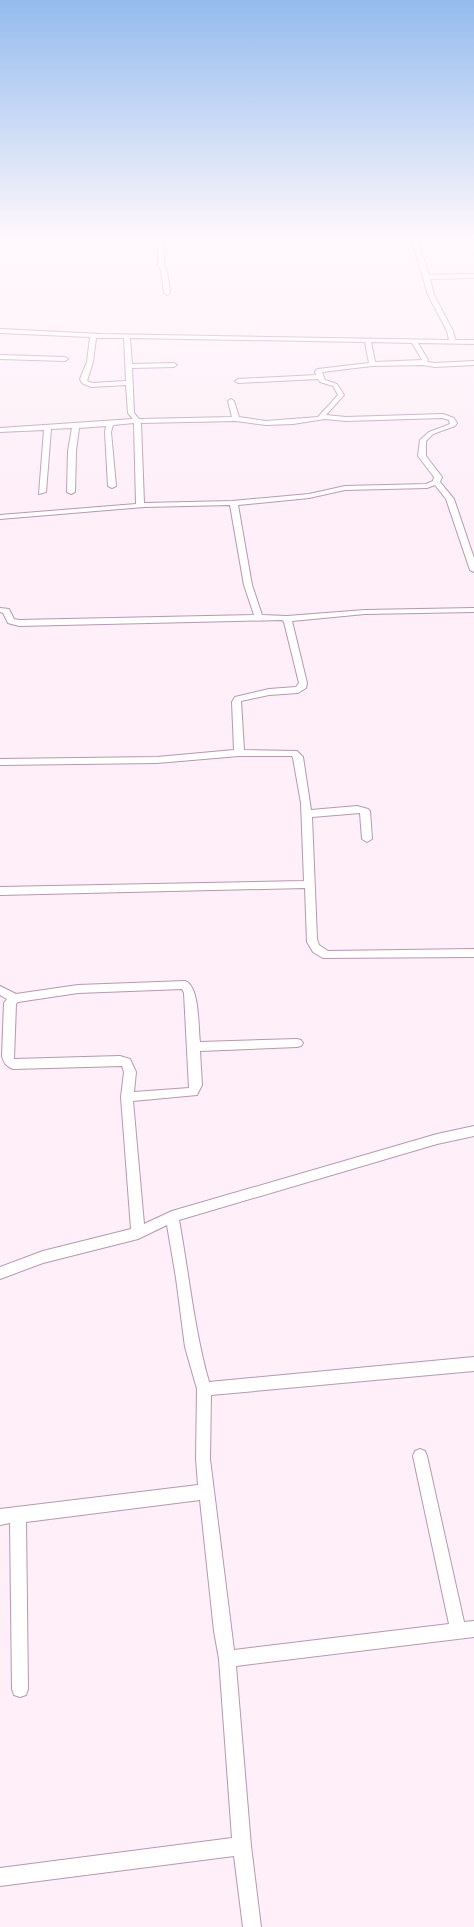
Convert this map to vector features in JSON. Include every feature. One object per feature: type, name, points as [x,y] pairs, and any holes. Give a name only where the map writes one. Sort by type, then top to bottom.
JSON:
[{"type":"street","points":[[448,327],[452,342]]},
{"type":"street","points":[[2,333],[474,342]]},
{"type":"street","points":[[93,335],[92,353],[83,379],[84,382],[90,385],[129,383]]},
{"type":"street","points":[[127,336],[131,412],[137,420],[141,506]]},
{"type":"street","points":[[368,340],[372,364]]},
{"type":"street","points":[[414,341],[425,360],[423,363]]},
{"type":"street","points":[[0,357],[65,359]]},
{"type":"street","points":[[323,418],[322,414],[341,395],[335,385],[323,382],[318,371],[320,370],[372,364],[423,363],[436,365],[474,363]]},
{"type":"street","points":[[0,364],[50,366]]},
{"type":"street","points":[[128,366],[174,365]]},
{"type":"street","points":[[238,381],[320,377]]},
{"type":"street","points":[[231,400],[236,418]]},
{"type":"street","points":[[0,430],[48,428],[170,418],[236,418],[266,423],[293,422],[323,418],[346,419],[443,416],[452,419],[454,423],[453,425],[431,433],[423,440],[422,456],[438,477],[436,482],[427,486],[345,488],[309,496],[232,503],[141,506],[0,517]]},
{"type":"street","points":[[110,423],[108,432],[112,486]]},
{"type":"street","points":[[71,492],[72,451],[76,426]]},
{"type":"street","points":[[42,492],[48,428]]},
{"type":"street","points":[[436,482],[450,499],[474,570]]},
{"type":"street","points":[[232,503],[234,505],[248,585],[256,612],[260,617]]},
{"type":"street","points":[[0,610],[6,611],[12,621],[19,623],[260,617],[286,619],[379,611],[474,610]]},
{"type":"street","points":[[239,753],[236,702],[238,698],[256,693],[298,690],[302,688],[303,683],[288,621],[286,619]]},
{"type":"street","points":[[0,762],[157,760],[239,753],[290,752],[296,754],[306,814],[312,945],[318,951],[327,955],[474,953]]},
{"type":"street","points":[[306,814],[357,809],[365,810],[367,839]]},
{"type":"street","points":[[0,891],[309,884]]},
{"type":"street","points":[[0,990],[15,998],[78,989],[185,985],[190,993],[194,1046],[196,1085],[193,1092],[127,1097]]},
{"type":"street","points":[[15,998],[10,1003],[9,1061],[13,1064],[21,1065],[110,1060],[126,1062],[130,1072],[127,1097],[138,1233]]},
{"type":"street","points":[[194,1046],[297,1043]]},
{"type":"street","points":[[0,1273],[43,1257],[138,1233],[172,1217],[437,1139],[474,1130]]},
{"type":"street","points":[[172,1217],[183,1278],[192,1347],[204,1388],[203,1459],[222,1630],[227,1660],[242,1846],[252,1927]]},
{"type":"street","points":[[204,1388],[474,1364]]},
{"type":"street","points":[[227,1660],[466,1630],[420,1456]]},
{"type":"street","points":[[0,1518],[207,1492]]},
{"type":"street","points":[[18,1515],[20,1689]]},
{"type":"street","points":[[0,1877],[242,1846]]}]
